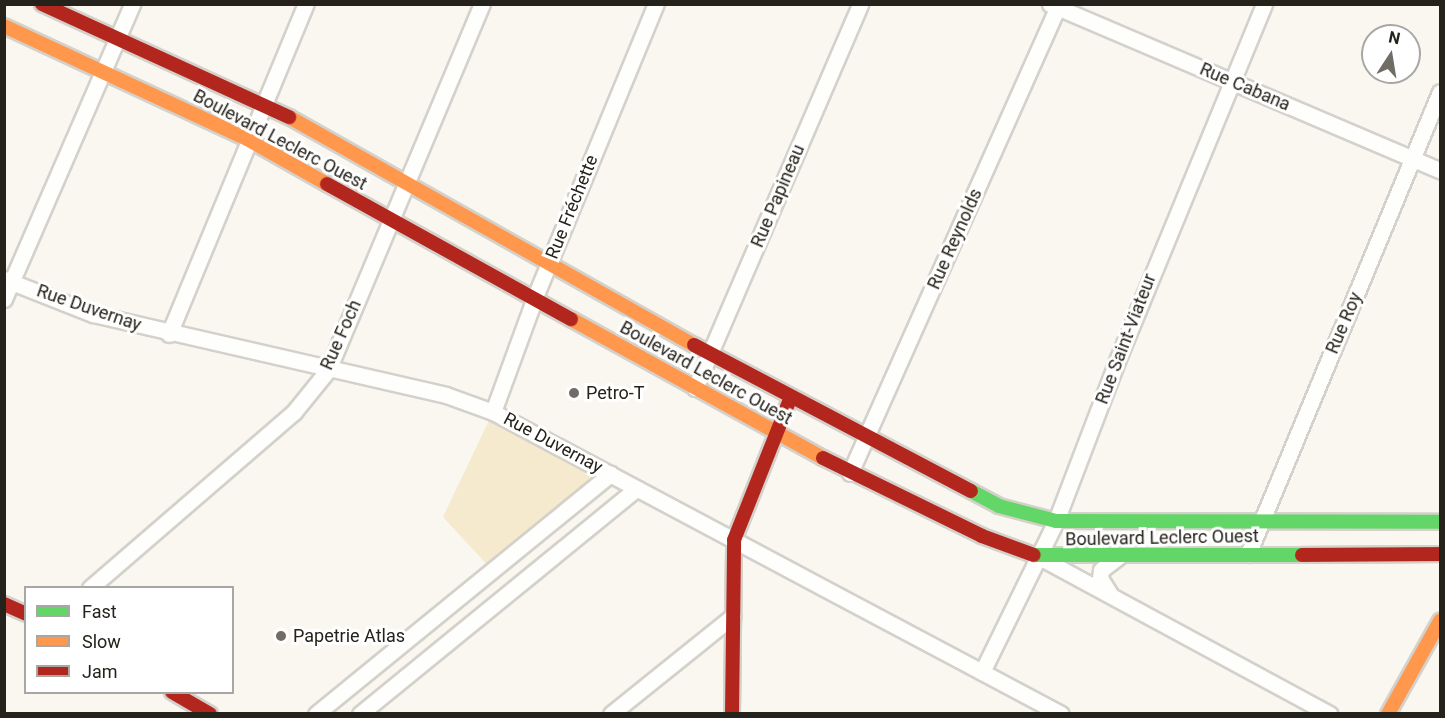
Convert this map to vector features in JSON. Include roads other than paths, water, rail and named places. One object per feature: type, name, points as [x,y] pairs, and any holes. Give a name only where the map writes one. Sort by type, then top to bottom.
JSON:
[{"type":"street","name":"Boulevard Leclerc Ouest","points":[[42,4],[265,102],[407,180],[790,399],[999,506],[1056,521],[1440,522]]},
{"type":"street","points":[[4,299],[8,280],[132,4]]},
{"type":"street","points":[[169,334],[247,139],[306,4]]},
{"type":"street","name":"Rue Foch","points":[[92,586],[294,412],[328,370],[389,220],[482,4]]},
{"type":"street","name":"Rue Fréchette","points":[[493,412],[549,263],[656,4]]},
{"type":"street","name":"Rue Papineau","points":[[695,388],[860,4]]},
{"type":"street","name":"Rue Saint-Viateur","points":[[982,672],[1056,521],[1121,350],[1264,4]]},
{"type":"street","name":"Rue Cabana","points":[[1055,6],[1440,170]]},
{"type":"street","name":"Rue Reynolds","points":[[850,473],[1055,6]]},
{"type":"street","name":"Boulevard Leclerc Ouest","points":[[4,26],[247,139],[389,220],[536,297],[776,434],[850,473],[982,536],[1039,557],[1440,554]]},
{"type":"street","name":"Rue Roy","points":[[1248,554],[1440,92]]},
{"type":"street","name":"Rue Duvernay","points":[[8,280],[93,314],[169,334],[446,395],[493,412],[1061,714]]},
{"type":"street","points":[[732,714],[734,540],[790,399]]},
{"type":"street","points":[[316,714],[610,474]]},
{"type":"street","points":[[360,714],[637,488]]},
{"type":"street","points":[[509,557],[526,578]]},
{"type":"street","points":[[1039,557],[1329,714]]},
{"type":"street","points":[[1110,594],[1100,578],[1101,570],[1118,557]]},
{"type":"street","points":[[4,604],[24,613]]},
{"type":"street","points":[[447,607],[464,629]]},
{"type":"street","points":[[611,714],[733,616]]},
{"type":"street","points":[[1388,714],[1439,627]]},
{"type":"street","points":[[366,672],[385,693]]},
{"type":"street","points":[[174,694],[210,714]]},
{"type":"place","name":"Petro-T","points":[[574,393]]},
{"type":"place","name":"Papetrie Atlas","points":[[281,636]]}]
